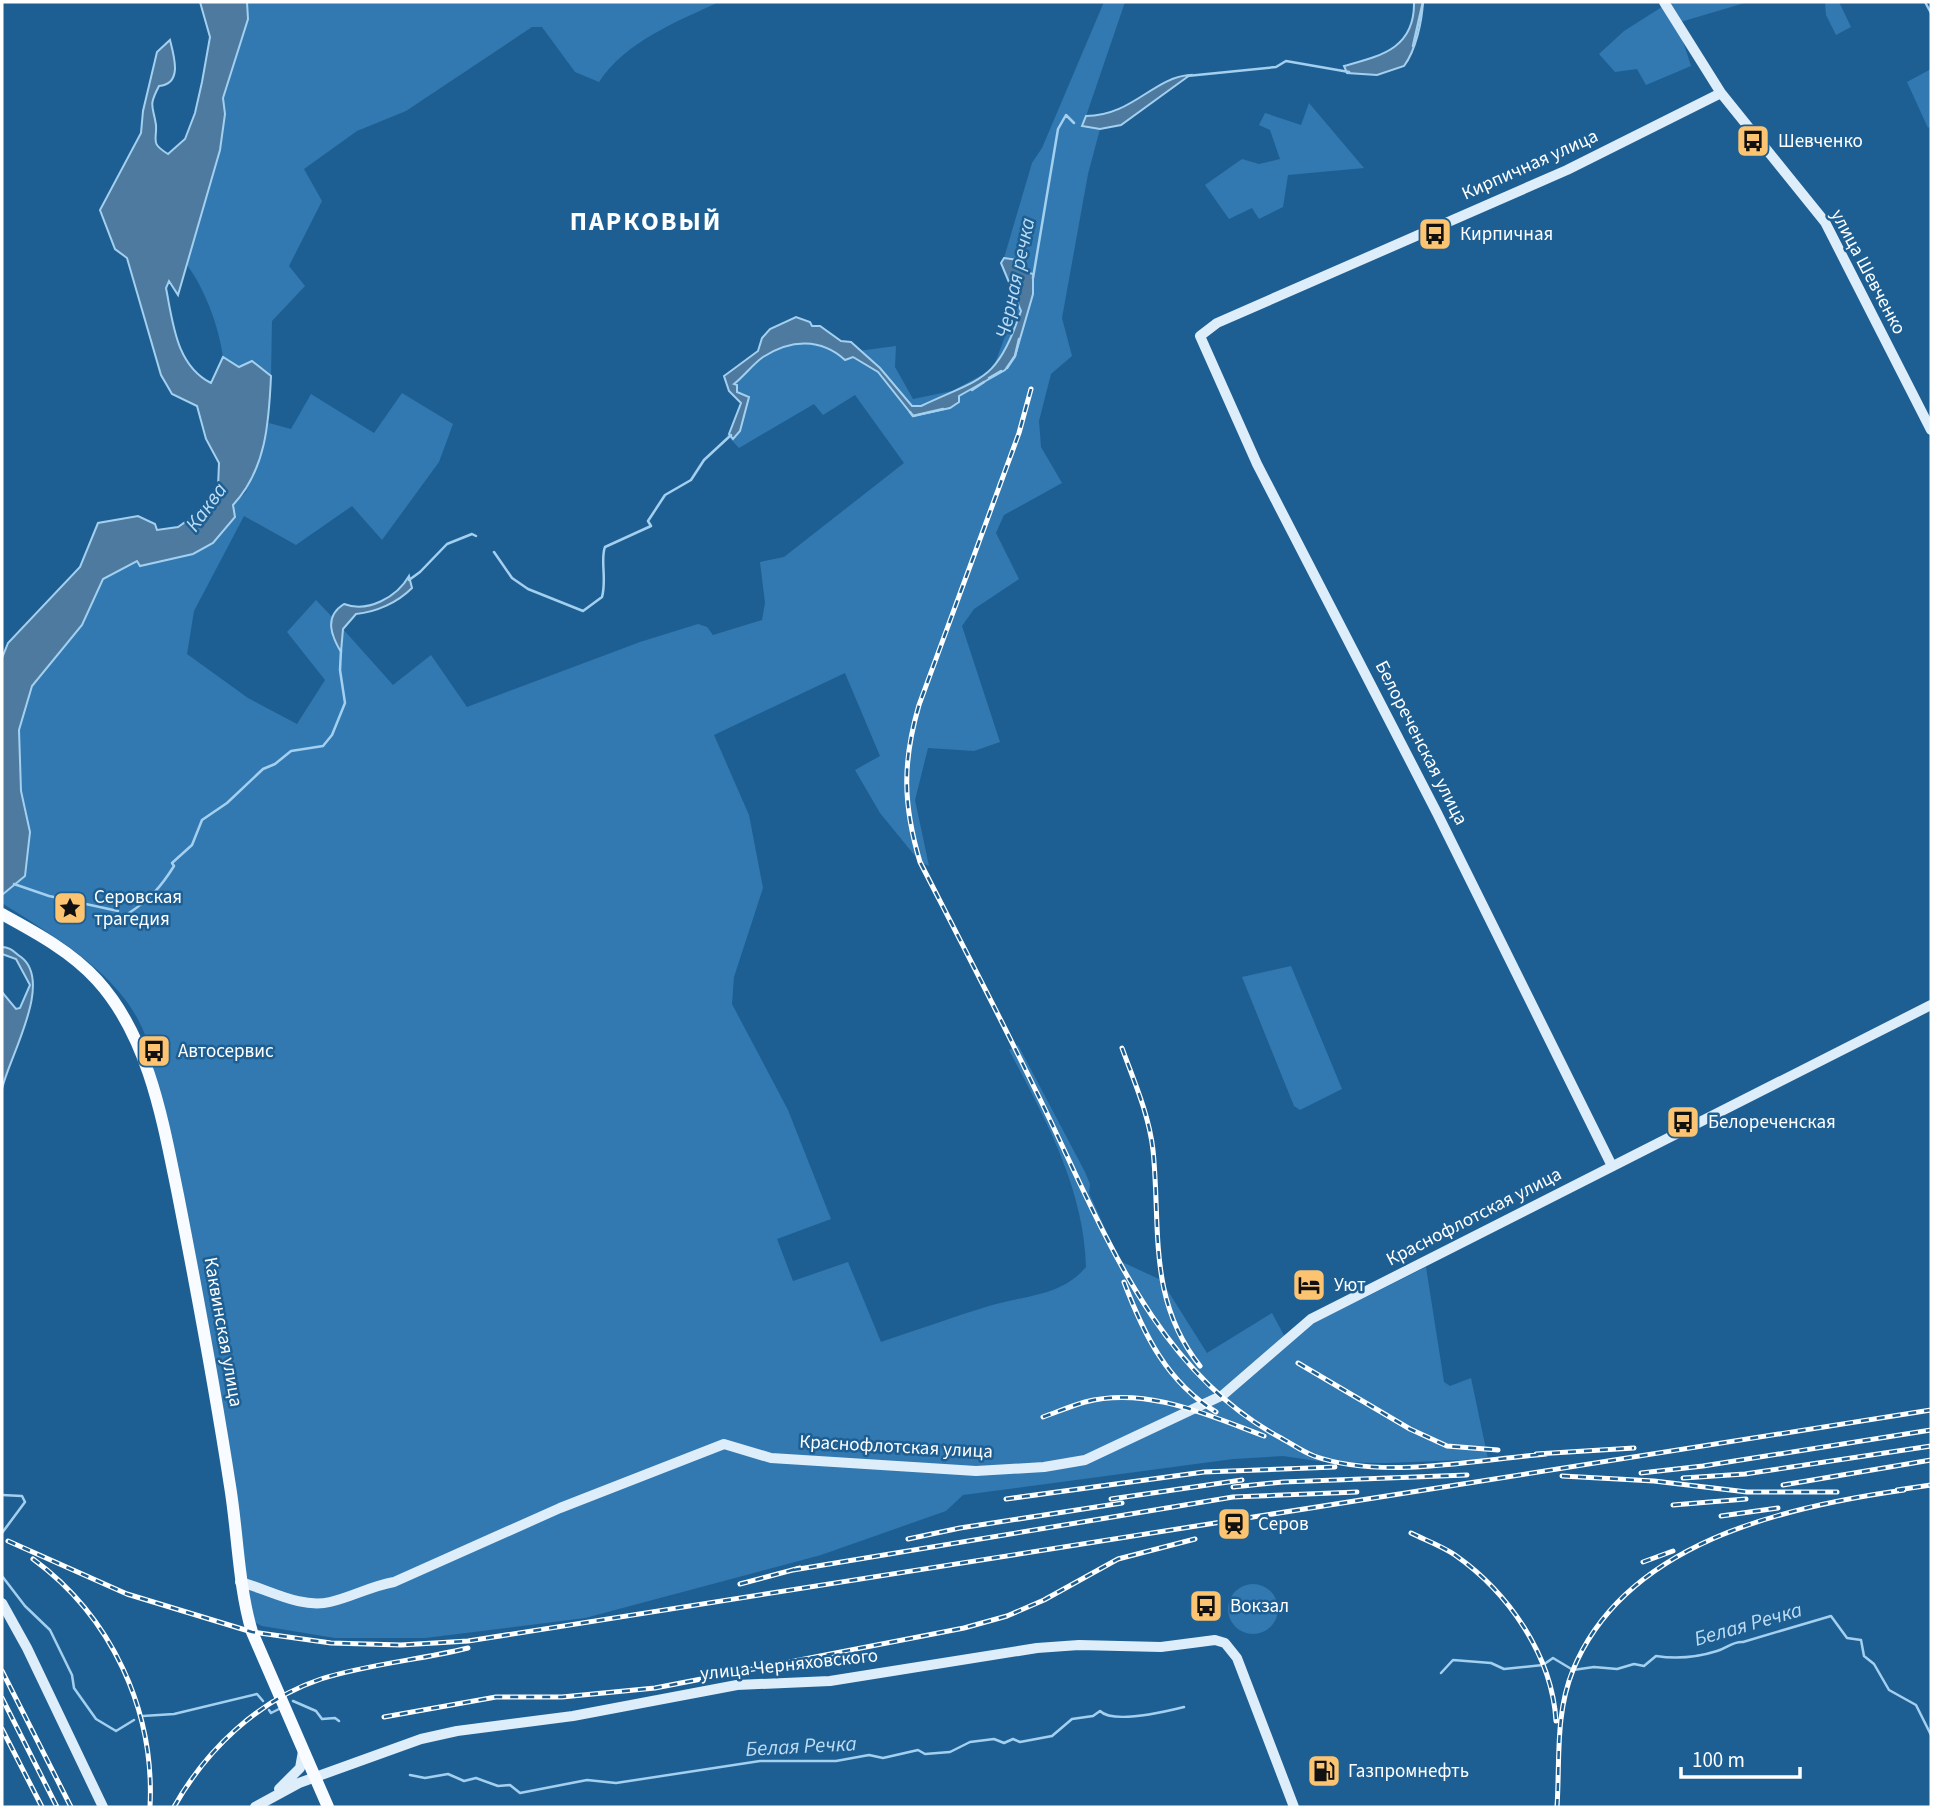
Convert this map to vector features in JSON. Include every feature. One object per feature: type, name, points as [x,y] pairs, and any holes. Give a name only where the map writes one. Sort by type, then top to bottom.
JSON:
[{"type":"main road","name":"Каквинская улица","points":[[2,914],[71,956],[97,980],[125,1018],[152,1084],[166,1135],[209,1353],[232,1502],[240,1582],[251,1632],[328,1807]]},
{"type":"street","name":"улица Шевченко","points":[[1664,2],[1721,93],[1825,222],[1931,430]]},
{"type":"street","name":"Кирпичная улица","points":[[1200,336],[1217,323],[1567,170],[1721,93]]},
{"type":"street","name":"Белореченская улица","points":[[1200,336],[1257,464],[1443,825],[1612,1166]]},
{"type":"street","name":"Краснофлотская улица","points":[[240,1582],[300,1602],[329,1602],[372,1586],[394,1582],[560,1508],[724,1444],[771,1458],[976,1471],[1044,1467],[1085,1460],[1223,1395],[1311,1319],[1931,1005]]},
{"type":"street","points":[[2,1603],[103,1807]]},
{"type":"street","name":"улица Черняховского","points":[[272,1796],[397,1747],[457,1731],[573,1716],[737,1685],[831,1681],[1037,1648],[1161,1647],[1215,1640],[1231,1648],[1237,1658],[1294,1807]]},
{"type":"street","points":[[255,1807],[272,1796],[300,1768],[303,1751]]},
{"type":"shaded area","points":[[247,2],[719,2],[637,44],[610,68],[599,82],[575,72],[542,27],[532,27],[406,111],[357,131],[304,169],[322,201],[289,266],[305,286],[272,321],[271,376],[252,361],[239,368],[223,357],[210,309],[200,285],[187,265],[220,150],[225,114],[223,98],[248,19]]},
{"type":"shaded area","points":[[1104,2],[1125,2],[1083,125],[1100,129],[1088,174],[1062,318],[1072,356],[1051,374],[1039,421],[1041,447],[1062,483],[1004,515],[996,533],[1019,579],[974,609],[962,626],[1000,742],[974,751],[928,748],[915,800],[929,866],[920,862],[880,813],[855,770],[880,756],[845,673],[714,735],[749,815],[763,888],[734,977],[732,1004],[788,1110],[831,1219],[777,1239],[793,1281],[848,1262],[881,1342],[989,1306],[1054,1290],[1076,1277],[1086,1267],[1078,1209],[1049,1128],[1009,1050],[1018,1045],[1085,1172],[1090,1184],[1089,1193],[1120,1261],[1161,1280],[1207,1353],[1272,1313],[1287,1341],[1312,1324],[1426,1267],[1444,1382],[1450,1386],[1471,1378],[1488,1459],[1386,1463],[1324,1462],[1283,1456],[1233,1459],[963,1495],[946,1511],[821,1555],[585,1618],[425,1638],[335,1638],[262,1626],[248,1619],[232,1502],[152,1084],[150,1052],[140,1024],[124,998],[104,976],[54,936],[2,903],[2,895],[25,875],[30,832],[21,791],[19,730],[32,686],[82,625],[103,579],[233,505],[246,492],[269,423],[291,429],[311,394],[374,433],[402,393],[453,424],[439,462],[382,540],[352,506],[296,545],[244,516],[194,611],[187,654],[248,698],[297,724],[325,680],[287,632],[316,600],[332,617],[331,629],[335,633],[332,637],[341,651],[343,629],[393,685],[431,655],[467,707],[640,642],[698,624],[707,627],[713,635],[762,620],[765,603],[760,562],[784,557],[904,463],[855,395],[823,415],[814,404],[739,448],[726,434],[733,438],[749,397],[736,392],[733,385],[771,352],[804,343],[826,348],[845,360],[858,351],[896,346],[895,367],[913,399],[952,391],[993,369],[1028,273],[1012,258],[1004,258],[1032,163],[1042,148]]},
{"type":"shaded area","points":[[1664,2],[1748,2],[1677,23],[1691,66],[1646,85],[1637,69],[1615,72],[1599,54],[1624,31],[1665,5]]},
{"type":"shaded area","points":[[1825,2],[1839,2],[1851,27],[1836,35],[1826,15]]},
{"type":"shaded area","points":[[1931,69],[1931,126],[1928,128],[1907,82]]},
{"type":"shaded area","points":[[1309,103],[1364,168],[1288,175],[1283,207],[1259,219],[1252,208],[1229,219],[1205,185],[1242,159],[1259,164],[1280,159],[1270,130],[1259,125],[1265,113],[1301,125]]},
{"type":"shaded area","points":[[1291,966],[1342,1089],[1300,1110],[1294,1106],[1242,977]]},
{"type":"shaded area","points":[[1253,1584],[1271,1591],[1278,1609],[1271,1627],[1253,1634],[1235,1627],[1228,1609],[1235,1591]]},
{"type":"water","name":"Каква","points":[[200,2],[247,2],[248,19],[223,98],[225,114],[220,150],[178,295],[169,281],[166,288],[178,342],[190,365],[199,375],[211,383],[223,357],[239,367],[252,361],[271,376],[264,445],[253,477],[233,505],[235,517],[213,543],[193,554],[140,566],[137,561],[103,579],[82,625],[32,686],[19,730],[21,791],[30,832],[25,876],[2,895],[2,658],[8,643],[80,567],[98,523],[138,516],[155,524],[157,530],[178,527],[198,513],[218,487],[219,463],[206,439],[197,406],[172,394],[161,375],[127,258],[115,249],[100,210],[141,133],[143,111],[157,52],[170,40],[175,61],[174,75],[167,84],[159,86],[153,98],[156,141],[168,154],[185,139],[195,113],[210,37]]},
{"type":"water","points":[[1414,2],[1423,2],[1421,18],[1415,44],[1404,66],[1377,75],[1347,73],[1344,66],[1382,54],[1402,40],[1413,18]]},
{"type":"water","points":[[1190,75],[1121,125],[1100,129],[1082,126],[1086,116],[1117,110],[1165,82]]},
{"type":"water","points":[[1004,258],[1018,260],[1026,272],[1033,274],[1033,294],[1015,356],[1005,370],[959,396],[959,402],[950,408],[913,416],[878,372],[853,357],[845,360],[826,348],[795,344],[763,357],[734,384],[737,385],[737,392],[749,397],[740,431],[733,439],[729,434],[741,403],[729,391],[724,376],[758,351],[762,338],[770,329],[796,317],[810,322],[812,326],[820,326],[841,341],[851,342],[880,368],[912,406],[921,406],[986,374],[1004,352],[1021,311],[1001,263]]},
{"type":"water","points":[[409,576],[412,588],[400,598],[379,609],[356,614],[343,629],[341,652],[331,627],[337,609],[344,604],[363,606],[381,601],[404,584]]},
{"type":"water","points":[[2,947],[21,957],[30,969],[33,984],[26,1020],[2,1089],[2,992],[16,1009],[20,1008],[30,985],[16,959],[2,954]]},
{"type":"waterway","points":[[1413,46],[1423,2]]},
{"type":"waterway","points":[[1925,2],[1931,13]]},
{"type":"waterway","points":[[1187,76],[1276,67],[1286,61],[1349,72]]},
{"type":"waterway","name":"Черная речка","points":[[1033,278],[1058,129],[1066,115],[1074,123]]},
{"type":"waterway","name":"Черная речка","points":[[1007,368],[1015,356],[1019,339]]},
{"type":"waterway","name":"Черная речка","points":[[989,378],[1001,371]]},
{"type":"waterway","name":"Черная речка","points":[[972,390],[984,382]]},
{"type":"waterway","name":"Черная речка","points":[[910,412],[913,416],[943,409]]},
{"type":"waterway","name":"Черная речка","points":[[494,552],[512,578],[528,589],[583,611],[602,597],[605,547],[651,526],[648,521],[665,495],[691,480],[704,460],[731,435]]},
{"type":"waterway","name":"Черная речка","points":[[409,580],[447,544],[472,534],[476,536]]},
{"type":"waterway","name":"Черная речка","points":[[129,913],[149,898],[174,866],[172,863],[192,845],[202,820],[227,803],[263,769],[275,764],[291,751],[323,746],[332,735],[345,703],[340,670],[341,650]]},
{"type":"waterway","name":"Черная речка","points":[[14,884],[49,896],[118,911]]},
{"type":"waterway","name":"Белая Речка","points":[[2,1495],[22,1496],[25,1502],[2,1533]]},
{"type":"waterway","name":"Белая Речка","points":[[2,1576],[25,1606],[50,1630],[72,1675],[74,1688],[96,1719],[116,1731],[134,1720]]},
{"type":"waterway","name":"Белая Речка","points":[[1441,1673],[1453,1660],[1491,1663],[1504,1669],[1543,1665],[1553,1658],[1573,1670],[1594,1667],[1617,1669],[1634,1664],[1644,1666],[1656,1656],[1679,1657],[1710,1653],[1831,1616],[1847,1638],[1861,1640],[1864,1656],[1874,1664],[1889,1690],[1916,1705],[1931,1735]]},
{"type":"waterway","name":"Белая Речка","points":[[143,1716],[174,1714],[257,1694],[263,1701]]},
{"type":"waterway","name":"Белая Речка","points":[[293,1701],[316,1711],[322,1719],[335,1718],[339,1721]]},
{"type":"waterway","name":"Белая Речка","points":[[410,1775],[425,1778],[448,1774],[464,1781],[476,1778],[498,1786],[510,1785],[520,1793],[587,1780],[616,1783],[760,1761],[836,1761],[869,1755],[883,1758],[918,1750],[925,1754],[950,1752],[970,1742],[994,1739],[1004,1743],[1013,1739],[1020,1742],[1052,1736],[1072,1719],[1093,1716],[1100,1711],[1107,1715],[1127,1717],[1184,1707]]},
{"type":"waterway","name":"Белая Речка","points":[[269,1710],[271,1713],[279,1709]]},
{"type":"railway","points":[[1031,389],[1019,433],[913,726],[907,784],[910,822],[920,862],[1106,1236],[1132,1284],[1162,1330],[1196,1372],[1235,1408],[1281,1438],[1310,1454],[1340,1463],[1369,1467],[1428,1466],[1546,1454]]},
{"type":"railway","points":[[1122,1048],[1151,1137],[1157,1235],[1164,1289],[1171,1315],[1183,1341],[1200,1366]]},
{"type":"railway","points":[[1124,1282],[1159,1356],[1184,1386],[1216,1412]]},
{"type":"railway","points":[[1298,1363],[1410,1429],[1447,1446],[1498,1450]]},
{"type":"railway","points":[[1043,1417],[1085,1402],[1131,1398],[1176,1405],[1264,1436]]},
{"type":"railway","points":[[8,1541],[127,1594],[252,1632],[331,1643],[401,1645],[468,1641],[1931,1410]]},
{"type":"railway","points":[[1641,1473],[1703,1466],[1931,1430]]},
{"type":"railway","points":[[1683,1478],[1745,1474],[1931,1446]]},
{"type":"railway","points":[[1536,1454],[1634,1448]]},
{"type":"railway","points":[[1783,1485],[1931,1460]]},
{"type":"railway","points":[[1006,1499],[1204,1472],[1335,1467]]},
{"type":"railway","points":[[1233,1487],[1283,1482],[1467,1475]]},
{"type":"railway","points":[[1562,1476],[1654,1481],[1747,1492],[1837,1492]]},
{"type":"railway","points":[[1111,1499],[1242,1480]]},
{"type":"railway","points":[[1897,1490],[1931,1485]]},
{"type":"railway","points":[[1557,1807],[1559,1738],[1567,1687],[1573,1670],[1597,1626],[1630,1591],[1669,1562],[1713,1539],[1760,1521],[1809,1507],[1904,1490]]},
{"type":"railway","points":[[793,1570],[1233,1497],[1357,1492]]},
{"type":"railway","points":[[1673,1505],[1746,1499]]},
{"type":"railway","points":[[908,1539],[960,1528],[1122,1503]]},
{"type":"railway","points":[[1721,1516],[1778,1508]]},
{"type":"railway","points":[[1411,1533],[1455,1555],[1493,1587],[1509,1606],[1524,1627],[1546,1672],[1556,1721]]},
{"type":"railway","points":[[384,1717],[496,1697],[562,1697],[655,1688],[964,1628],[1007,1616],[1044,1600],[1118,1559],[1195,1539]]},
{"type":"railway","points":[[1643,1562],[1673,1551]]},
{"type":"railway","points":[[33,1559],[61,1582],[85,1608],[106,1637],[123,1668],[145,1735],[150,1771],[150,1807]]},
{"type":"railway","points":[[740,1584],[800,1568]]},
{"type":"railway","points":[[174,1807],[218,1747],[255,1714],[298,1688],[339,1674],[468,1648]]},
{"type":"railway","points":[[2,1671],[71,1807]]},
{"type":"railway","points":[[2,1698],[57,1807]]},
{"type":"railway","points":[[2,1729],[42,1807]]},
{"type":"place","name":"Шевченко","points":[[1753,141]]},
{"type":"place","name":"Кирпичная","points":[[1435,234]]},
{"type":"place","name":"Серовская трагедия","points":[[70,908]]},
{"type":"place","name":"Автосервис","points":[[154,1051]]},
{"type":"place","name":"Белореченская","points":[[1683,1122]]},
{"type":"place","name":"Уют","points":[[1309,1285]]},
{"type":"place","name":"Серов","points":[[1234,1524]]},
{"type":"place","name":"Вокзал","points":[[1206,1606]]},
{"type":"place","name":"Газпромнефть","points":[[1324,1771]]},
{"type":"district","name":"ПАРКОВЫЙ","points":[[646,221]]}]
